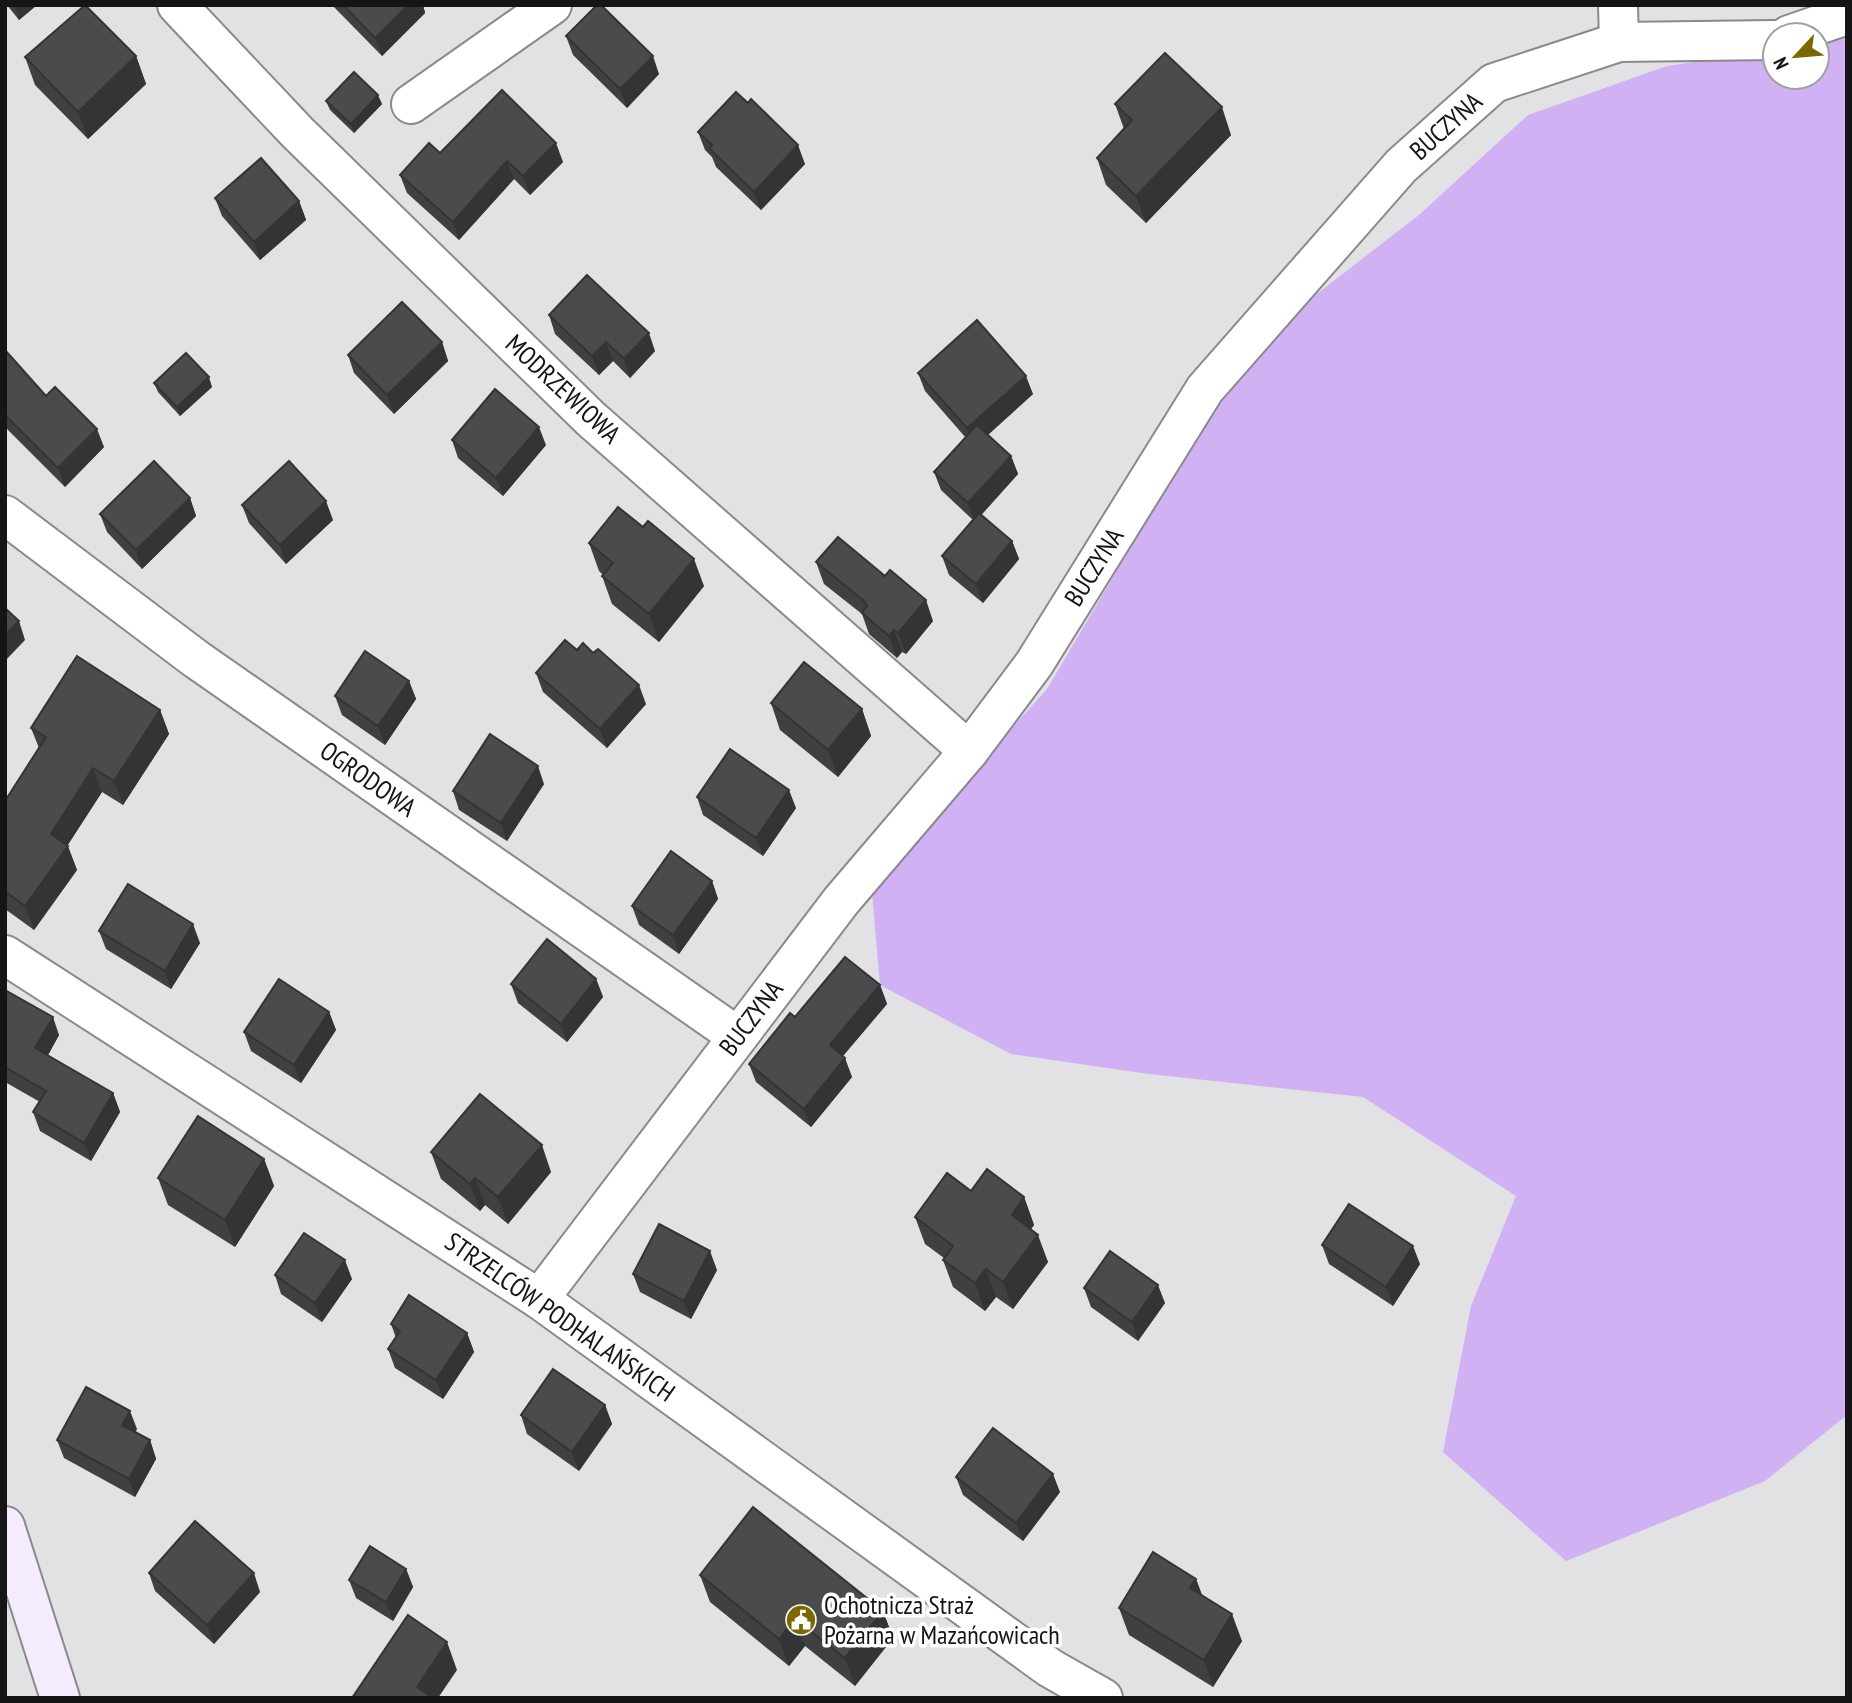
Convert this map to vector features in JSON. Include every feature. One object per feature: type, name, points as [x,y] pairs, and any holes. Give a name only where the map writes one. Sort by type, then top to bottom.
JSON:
[{"type":"street","name":"MODRZEWIOWA","points":[[177,5],[297,132],[591,419],[970,751]]},
{"type":"street","points":[[411,104],[552,5]]},
{"type":"street","points":[[1830,21],[1847,15]]},
{"type":"street","name":"BUCZYNA","points":[[540,1298],[841,901],[970,751],[1034,664],[1205,389],[1401,166],[1494,83],[1619,24],[1761,39]]},
{"type":"street","name":"OGRODOWA","points":[[5,515],[196,659],[737,1036]]},
{"type":"street","name":"STRZELCÓW PODHALAŃSKICH","points":[[5,954],[540,1298],[1051,1668],[1103,1698]]},
{"type":"street","points":[[5,1526],[60,1698]]},
{"type":"shaded area","points":[[1847,37],[1847,1415],[1765,1481],[1566,1561],[1443,1452],[1471,1306],[1516,1196],[1363,1097],[1149,1074],[1011,1054],[880,985],[872,893],[959,787],[1047,689],[1212,409],[1274,327],[1419,215],[1528,115],[1667,66],[1761,52],[1761,91],[1831,91],[1831,41]]},
{"type":"building","points":[[85,5],[136,56],[78,112],[25,57]]},
{"type":"building","points":[[343,5],[408,5],[375,38]]},
{"type":"building","points":[[597,5],[601,5],[653,56],[620,89],[566,36]]},
{"type":"building","points":[[1165,53],[1222,107],[1136,196],[1097,158],[1132,120],[1115,104]]},
{"type":"building","points":[[354,72],[378,95],[351,124],[326,101]]},
{"type":"building","points":[[502,90],[556,143],[523,176],[507,161],[453,222],[400,175],[429,143],[440,153]]},
{"type":"building","points":[[736,92],[748,103],[751,99],[798,145],[754,192],[709,148],[712,145],[698,132]]},
{"type":"building","points":[[261,158],[299,201],[254,242],[215,198]]},
{"type":"building","points":[[587,275],[649,333],[624,359],[606,342],[592,356],[549,315]]},
{"type":"building","points":[[402,302],[442,342],[387,395],[348,355]]},
{"type":"building","points":[[977,320],[1026,376],[967,428],[918,373]]},
{"type":"building","points":[[5,350],[46,396],[55,387],[97,429],[58,468],[5,415]]},
{"type":"building","points":[[186,353],[209,377],[177,407],[154,383]]},
{"type":"building","points":[[495,389],[539,427],[496,478],[452,440]]},
{"type":"building","points":[[977,425],[1011,456],[968,503],[934,472]]},
{"type":"building","points":[[154,461],[190,498],[136,550],[100,514]]},
{"type":"building","points":[[289,461],[326,501],[280,545],[242,505]]},
{"type":"building","points":[[618,507],[643,527],[648,521],[694,559],[649,614],[602,576],[613,563],[589,543]]},
{"type":"building","points":[[979,513],[1012,541],[976,584],[942,556]]},
{"type":"building","points":[[838,537],[885,576],[890,570],[926,600],[898,633],[894,630],[889,636],[862,613],[867,606],[864,601],[816,562]]},
{"type":"building","points":[[5,608],[19,621],[5,635]]},
{"type":"building","points":[[565,640],[577,650],[583,643],[593,653],[598,649],[639,685],[600,729],[536,673]]},
{"type":"building","points":[[365,651],[409,681],[378,726],[335,696]]},
{"type":"building","points":[[77,656],[160,710],[114,781],[93,768],[51,834],[68,846],[25,906],[5,891],[5,801],[46,737],[31,728]]},
{"type":"building","points":[[804,662],[862,709],[828,750],[771,703]]},
{"type":"building","points":[[490,734],[538,766],[501,823],[453,791]]},
{"type":"building","points":[[730,749],[789,790],[756,838],[697,797]]},
{"type":"building","points":[[671,851],[712,881],[673,935],[632,906]]},
{"type":"building","points":[[128,884],[193,924],[165,971],[99,931]]},
{"type":"building","points":[[547,939],[596,979],[561,1024],[511,984]]},
{"type":"building","points":[[845,957],[880,985],[830,1045],[845,1058],[804,1109],[749,1064],[790,1013],[795,1017]]},
{"type":"building","points":[[279,979],[329,1012],[294,1065],[244,1032]]},
{"type":"building","points":[[5,990],[53,1017],[35,1048],[113,1093],[84,1143],[33,1112],[46,1091],[5,1067]]},
{"type":"building","points":[[480,1094],[542,1145],[498,1197],[475,1178],[470,1184],[431,1152]]},
{"type":"building","points":[[198,1116],[264,1159],[225,1220],[158,1178]]},
{"type":"building","points":[[987,1169],[1024,1197],[1012,1215],[1038,1235],[1003,1282],[986,1269],[975,1283],[943,1260],[953,1246],[915,1217],[947,1173],[971,1191]]},
{"type":"building","points":[[1349,1204],[1413,1246],[1386,1287],[1322,1245]]},
{"type":"building","points":[[659,1224],[710,1251],[684,1301],[633,1274]]},
{"type":"building","points":[[304,1233],[345,1260],[315,1303],[275,1275]]},
{"type":"building","points":[[1110,1251],[1158,1285],[1132,1322],[1084,1288]]},
{"type":"building","points":[[409,1295],[467,1333],[436,1380],[388,1349],[400,1331],[391,1324]]},
{"type":"building","points":[[553,1369],[605,1405],[572,1452],[521,1415]]},
{"type":"building","points":[[86,1387],[130,1411],[122,1425],[150,1440],[129,1479],[57,1440]]},
{"type":"building","points":[[993,1428],[1053,1474],[1016,1523],[956,1477]]},
{"type":"building","name":"Ochotnicza Straż Pożarna w Mazańcowicach","points":[[753,1507],[883,1611],[845,1658],[795,1619],[779,1639],[700,1575]]},
{"type":"building","points":[[195,1521],[254,1573],[207,1625],[149,1573]]},
{"type":"building","points":[[370,1546],[406,1569],[386,1602],[349,1580]]},
{"type":"building","points":[[1153,1552],[1196,1579],[1190,1588],[1232,1614],[1204,1660],[1119,1608]]},
{"type":"building","points":[[408,1615],[447,1642],[417,1687],[433,1698],[352,1698]]},
{"type":"place","name":"Ochotnicza Straż Pożarna w Mazańcowicach","points":[[801,1620]]}]
